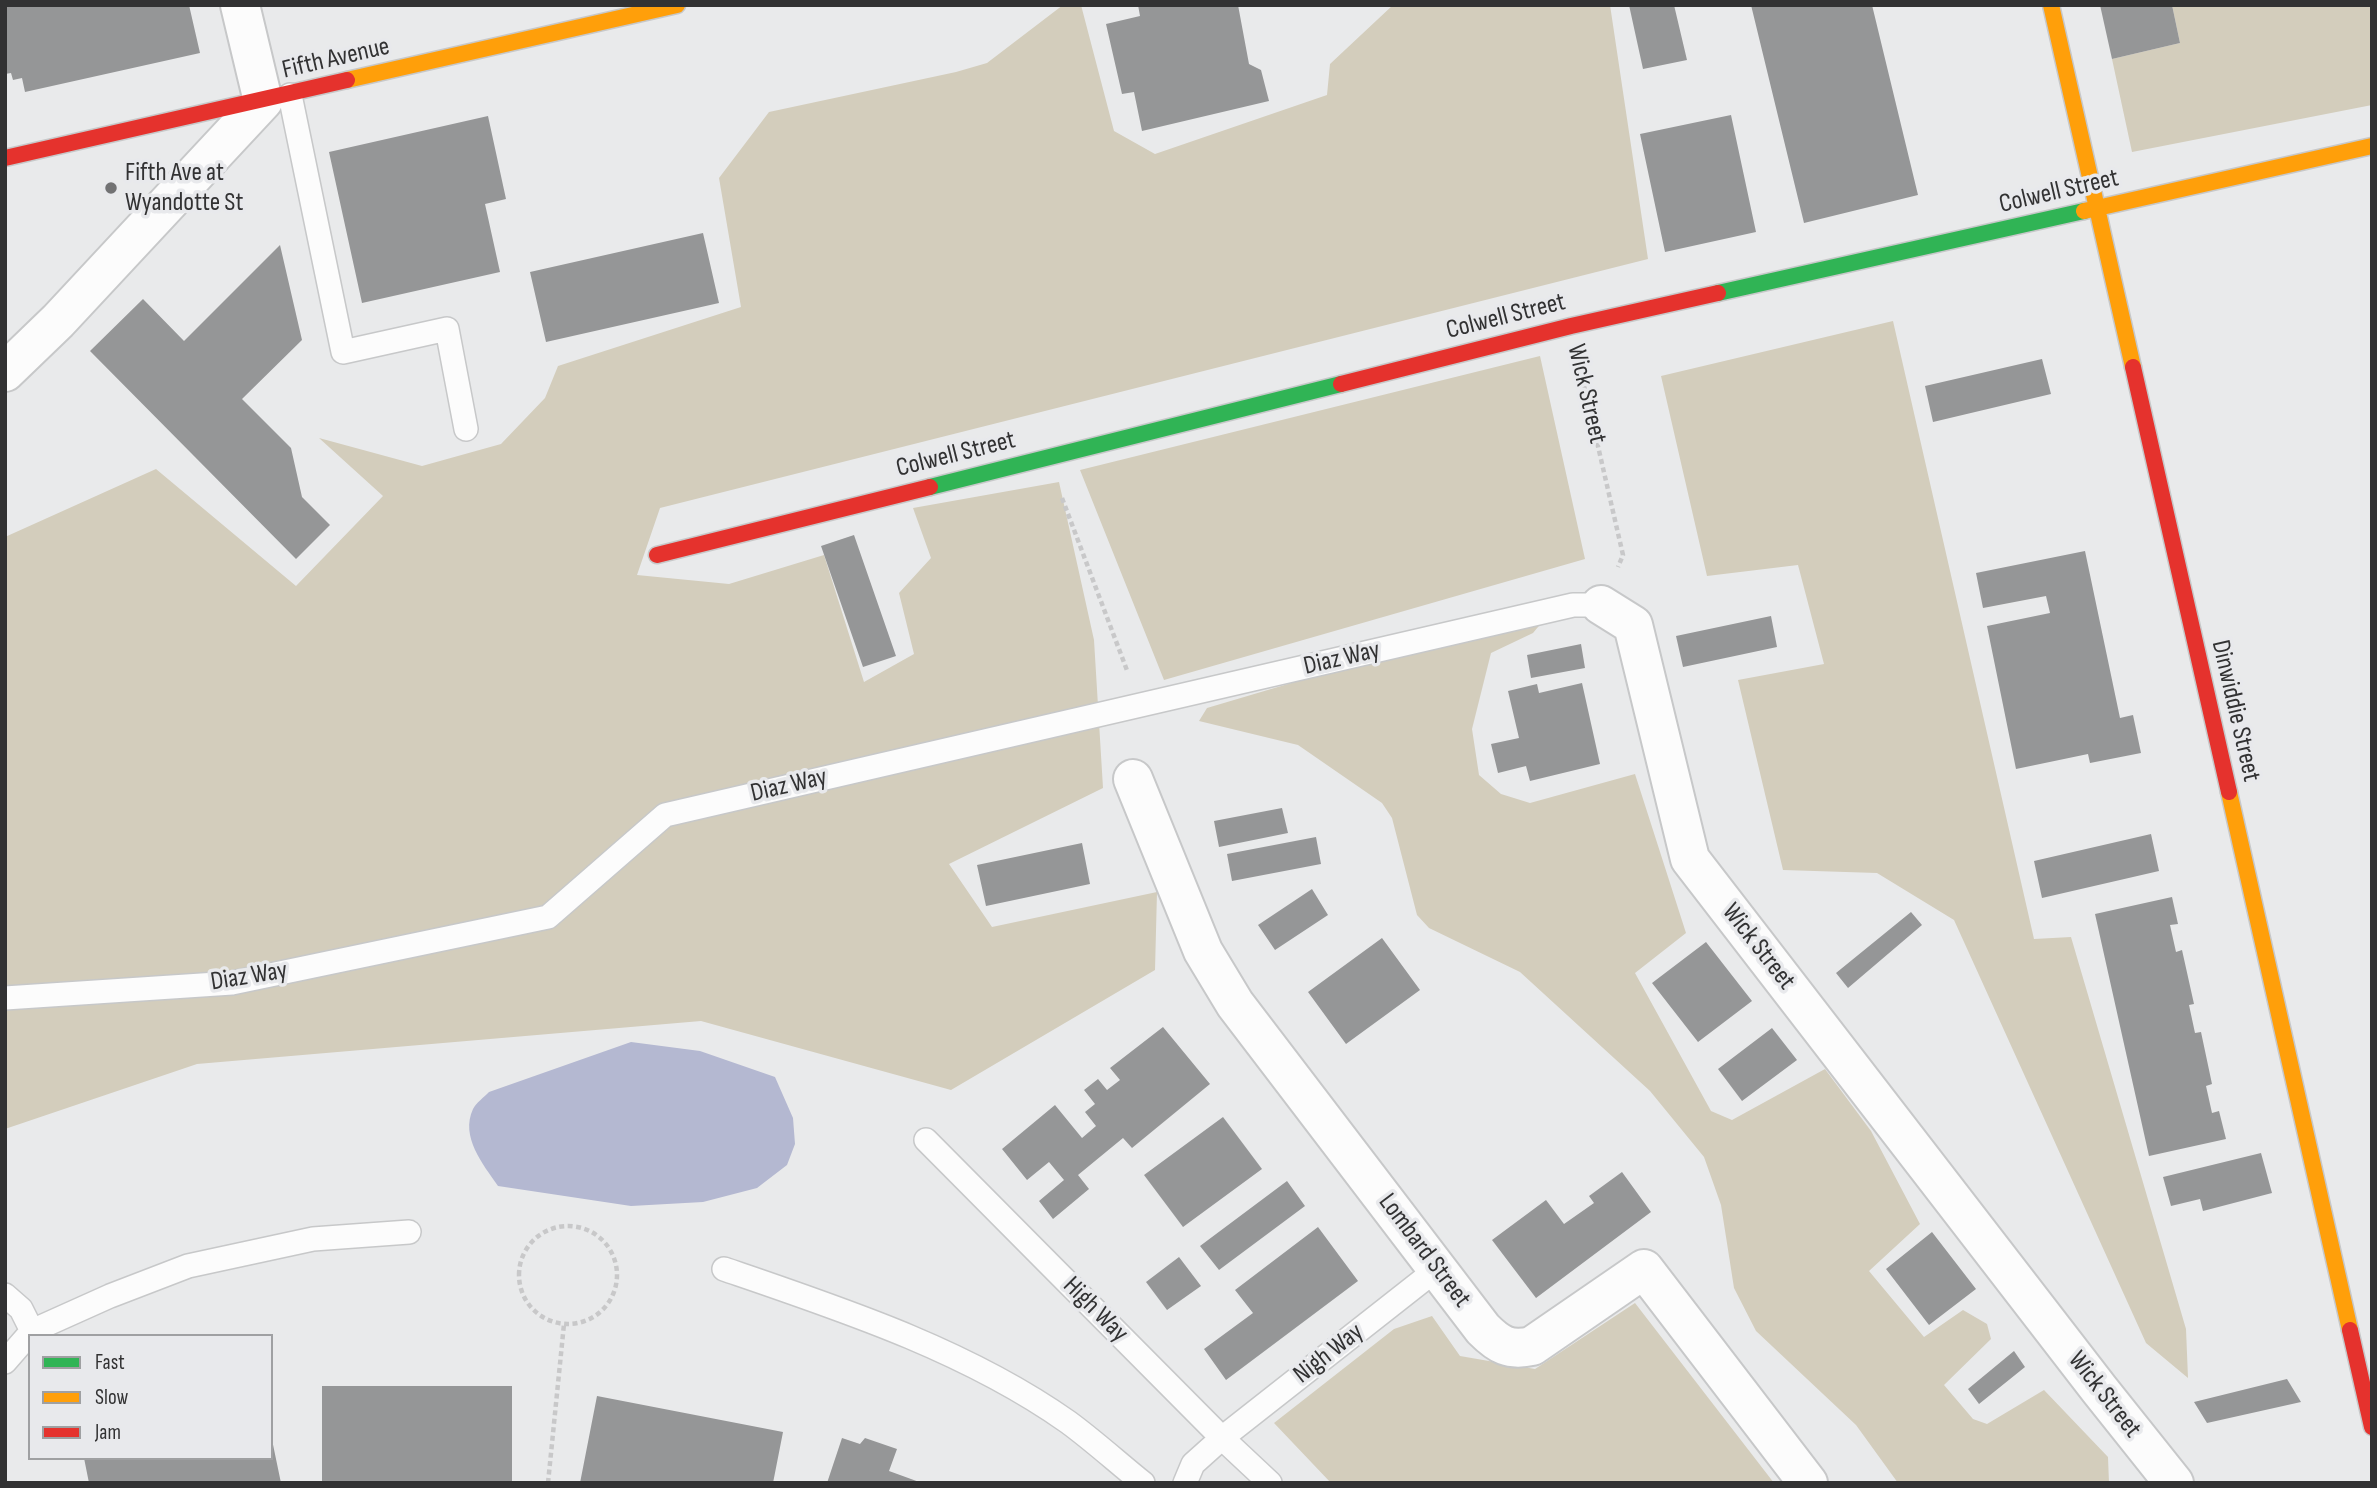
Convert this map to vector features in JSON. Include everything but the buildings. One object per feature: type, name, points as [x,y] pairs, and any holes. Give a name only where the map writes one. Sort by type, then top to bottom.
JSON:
[{"type":"street","points":[[5,372],[276,98],[240,5]]},
{"type":"street","name":"Fifth Avenue","points":[[5,158],[677,5]]},
{"type":"street","name":"Dinwiddie Street","points":[[2051,5],[2372,1427]]},
{"type":"street","name":"Colwell Street","points":[[657,555],[1571,326],[2372,146]]},
{"type":"street","name":"Wick Street","points":[[1601,605],[1633,625],[1690,859],[2174,1483]]},
{"type":"street","name":"Lombard Street","points":[[1133,779],[1203,951],[1235,1004],[1483,1329],[1498,1344],[1516,1349],[1532,1346],[1644,1269],[1808,1483]]},
{"type":"lane","points":[[276,98],[343,352],[447,329],[466,429]]},
{"type":"lane","name":"Diaz Way","points":[[5,998],[232,983],[548,917],[665,815],[1573,605],[1601,605]]},
{"type":"lane","name":"High Way","points":[[926,1140],[1270,1483]]},
{"type":"lane","points":[[29,1334],[110,1296],[188,1266],[313,1239],[409,1232]]},
{"type":"lane","points":[[724,1269],[862,1317],[989,1375],[1068,1422],[1143,1483]]},
{"type":"lane","name":"Nigh Way","points":[[1222,1438],[1437,1269]]},
{"type":"lane","points":[[5,1295],[21,1310],[32,1331]]},
{"type":"lane","points":[[5,1363],[28,1336]]},
{"type":"lane","points":[[1185,1483],[1193,1464],[1222,1438]]},
{"type":"path","name":"Wick Street","points":[[1571,326],[1623,555],[1601,605]]},
{"type":"path","points":[[1047,458],[1140,705]]},
{"type":"path","points":[[580,1227],[595,1234],[607,1245],[615,1259],[617,1276],[614,1292],[606,1307],[594,1317],[580,1323],[564,1324],[548,1321],[535,1312],[519,1285],[519,1269],[524,1253],[533,1240],[547,1230],[580,1227]]},
{"type":"path","points":[[548,1483],[564,1324]]},
{"type":"shaded area","points":[[1063,5],[1081,5],[1114,131],[1155,154],[1327,95],[1330,64],[1393,5],[1610,5],[1648,259],[660,508],[637,575],[729,584],[824,555],[864,682],[914,654],[899,593],[931,558],[913,508],[1059,482],[1094,640],[1103,788],[949,864],[992,927],[1157,892],[1155,970],[951,1090],[701,1021],[197,1064],[5,1129],[5,537],[156,469],[296,586],[383,496],[319,438],[422,466],[501,444],[545,398],[558,366],[741,307],[719,178],[769,112],[987,63]]},
{"type":"shaded area","points":[[2172,5],[2372,5],[2372,105],[2132,152],[2112,59],[2180,43]]},
{"type":"shaded area","points":[[1893,321],[2034,939],[2071,937],[2186,1329],[2188,1378],[2146,1343],[1954,920],[1877,873],[1783,870],[1738,680],[1824,664],[1798,565],[1707,576],[1661,376]]},
{"type":"shaded area","points":[[1540,356],[1585,559],[1164,680],[1080,470]]},
{"type":"shaded area","points":[[1514,617],[1543,621],[1533,633],[1491,653],[1472,729],[1479,775],[1501,794],[1530,803],[1635,774],[1686,933],[1635,973],[1711,1111],[1732,1120],[1825,1069],[1871,1131],[1920,1224],[1869,1271],[1924,1337],[1963,1310],[1987,1324],[1991,1339],[1944,1385],[1973,1419],[1987,1424],[2044,1390],[2108,1457],[2109,1483],[1898,1483],[1856,1425],[1756,1331],[1734,1288],[1721,1205],[1704,1157],[1650,1091],[1520,972],[1429,928],[1417,915],[1392,818],[1382,803],[1298,745],[1199,721],[1207,708]]},
{"type":"shaded area","points":[[1635,1303],[1774,1483],[1331,1483],[1274,1423],[1394,1329],[1432,1316],[1460,1356],[1535,1369]]},
{"type":"water","points":[[631,1042],[700,1051],[775,1077],[793,1118],[795,1144],[787,1165],[757,1188],[703,1202],[631,1206],[498,1186],[471,1140],[470,1119],[478,1102],[489,1092]]},
{"type":"traffic: fast","points":[[1718,293],[2084,211]]},
{"type":"traffic: fast","points":[[930,487],[1341,384]]},
{"type":"traffic: slow","points":[[347,80],[677,5]]},
{"type":"traffic: slow","points":[[2051,5],[2133,367]]},
{"type":"traffic: slow","points":[[2084,211],[2372,146]]},
{"type":"traffic: slow","points":[[2229,792],[2350,1330]]},
{"type":"traffic: jam","points":[[5,158],[347,80]]},
{"type":"traffic: jam","points":[[1341,384],[1571,326],[1718,293]]},
{"type":"traffic: jam","points":[[2133,367],[2229,792]]},
{"type":"traffic: jam","points":[[657,555],[930,487]]},
{"type":"traffic: jam","points":[[2350,1330],[2372,1427]]},
{"type":"place","name":"Fifth Ave at Wyandotte St","points":[[111,188]]}]
